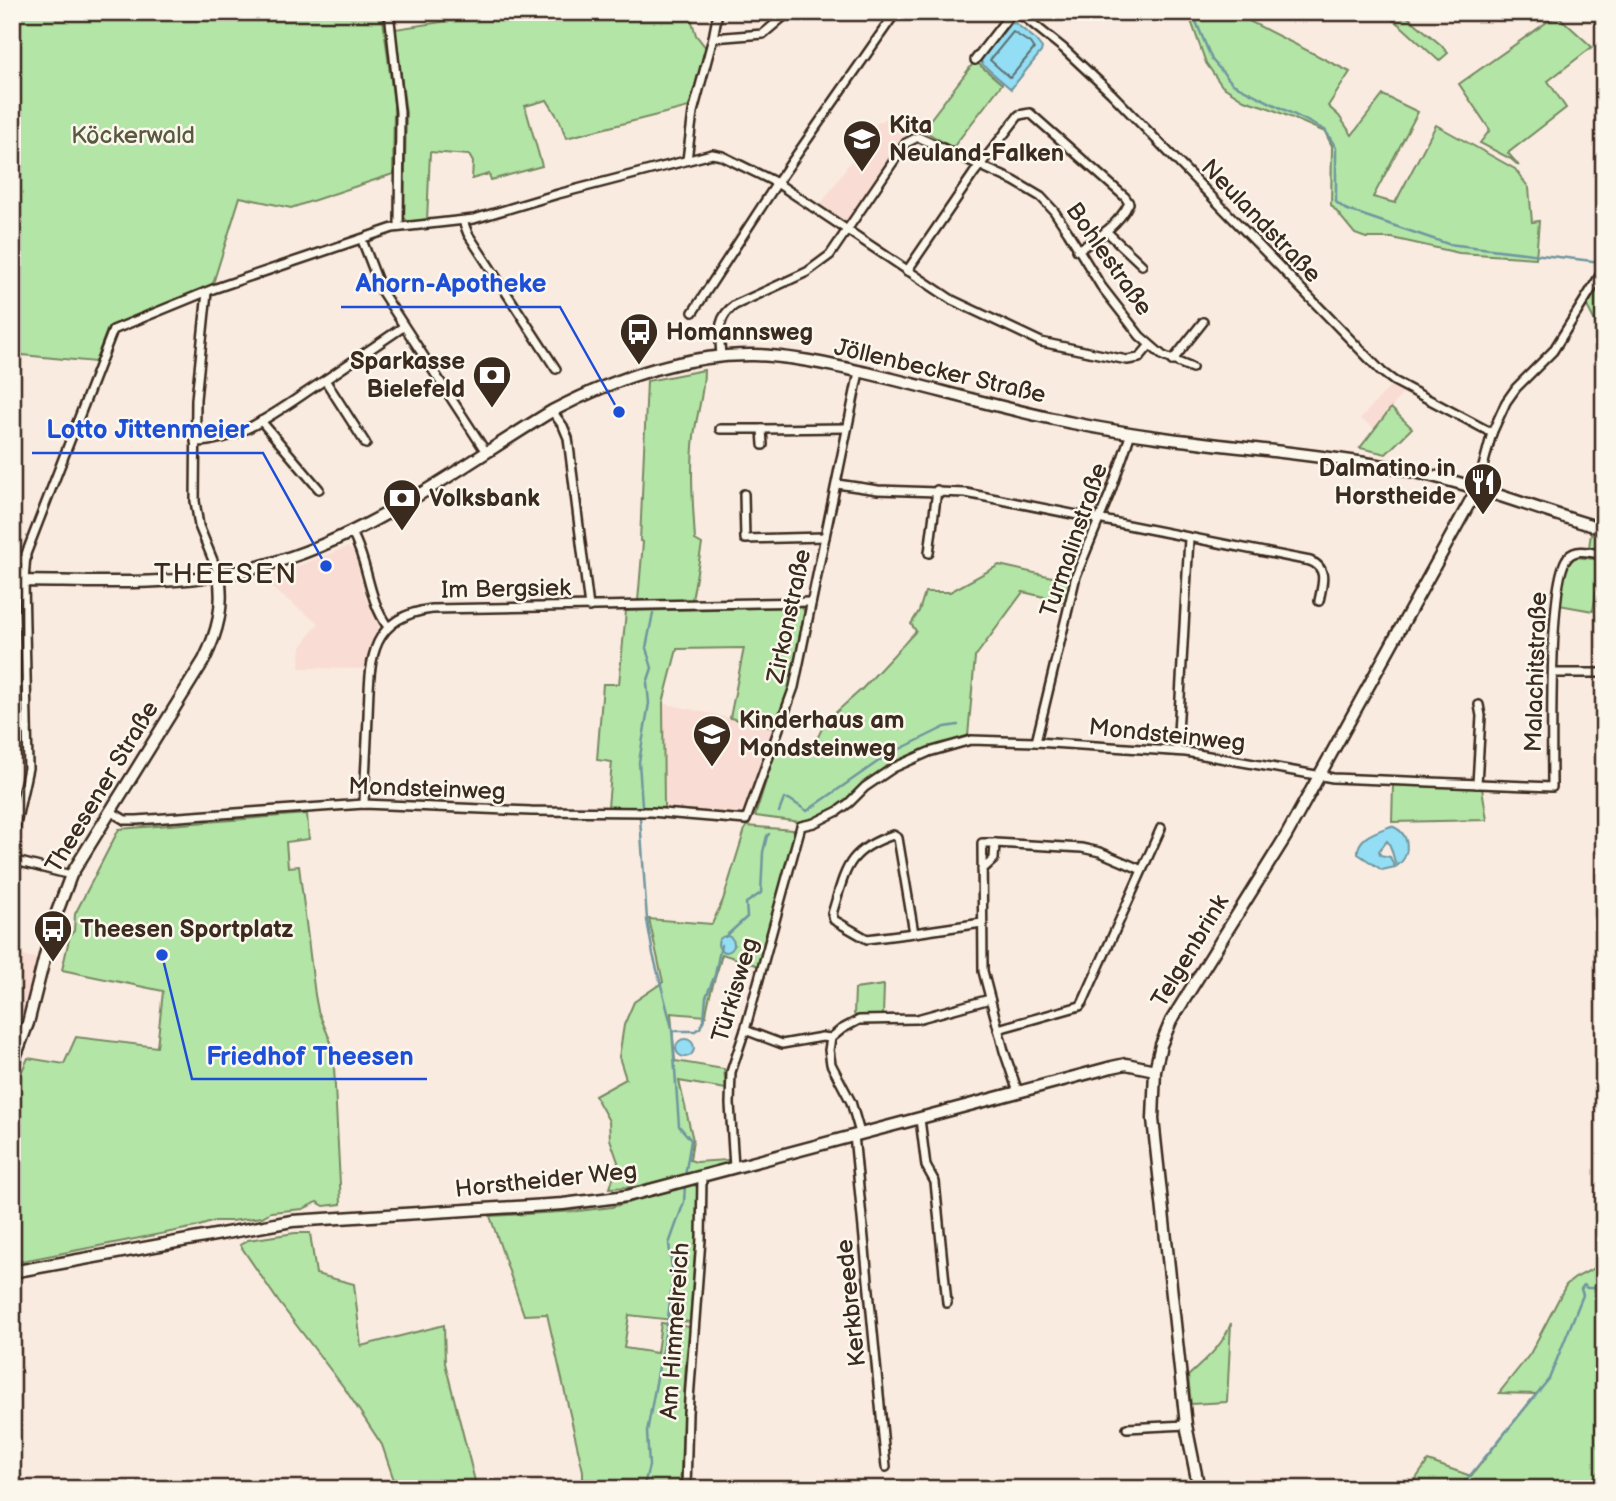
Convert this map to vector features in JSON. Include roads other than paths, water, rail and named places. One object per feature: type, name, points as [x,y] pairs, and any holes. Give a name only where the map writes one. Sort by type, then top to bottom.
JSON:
[{"type":"street","points":[[389,12],[400,113],[399,227]]},
{"type":"street","points":[[687,160],[693,112],[718,12]]},
{"type":"street","points":[[713,38],[763,34],[789,12]]},
{"type":"street","points":[[693,312],[777,183],[896,12]]},
{"type":"street","points":[[975,60],[1012,12]]},
{"type":"street","name":"Neulandstraße","points":[[1018,12],[1063,48],[1111,93],[1382,372],[1492,433]]},
{"type":"street","points":[[907,271],[1019,115],[1030,113],[1125,197],[1129,204],[1106,231],[1077,250]]},
{"type":"street","name":"Bohlestraße","points":[[721,357],[719,326],[725,312],[817,265],[830,255],[906,143],[913,138],[925,139],[1014,181],[1041,197],[1054,211],[1101,286],[1149,346],[1172,361],[1192,368]]},
{"type":"street","points":[[12,842],[28,768],[24,581],[26,559],[113,330],[207,292],[399,227],[463,221],[687,160],[716,155],[777,183],[952,300],[1050,345],[1133,360],[1139,358],[1149,346]]},
{"type":"street","points":[[463,221],[468,234],[556,369]]},
{"type":"street","points":[[1106,231],[1142,265]]},
{"type":"street","points":[[362,240],[380,288],[486,452]]},
{"type":"street","points":[[1477,489],[1492,433],[1506,402],[1516,388],[1553,351],[1604,269]]},
{"type":"street","points":[[207,292],[197,386],[196,516],[219,575]]},
{"type":"street","points":[[1172,361],[1203,322]]},
{"type":"street","points":[[195,442],[219,440],[261,421],[403,327]]},
{"type":"street","name":"Jöllenbecker Straße","points":[[12,581],[125,582],[219,575],[293,557],[352,533],[552,411],[590,393],[640,374],[690,361],[721,357],[767,356],[859,372],[1023,413],[1131,433],[1293,452],[1420,473],[1604,529]]},
{"type":"street","name":"Zirkonstraße","points":[[746,820],[794,687],[859,372]]},
{"type":"street","points":[[325,380],[366,444]]},
{"type":"street","points":[[552,411],[568,438],[589,607]]},
{"type":"street","points":[[261,421],[319,489]]},
{"type":"street","points":[[720,429],[846,428]]},
{"type":"street","points":[[762,429],[763,445]]},
{"type":"street","name":"Turmalinstraße","points":[[1035,742],[1073,586],[1131,433]]},
{"type":"street","points":[[837,484],[878,491],[937,490],[967,493],[1315,563],[1322,570],[1323,577],[1320,601]]},
{"type":"street","name":"Telgenbrink","points":[[1199,1489],[1186,1425],[1153,1119],[1155,1070],[1161,1045],[1180,1005],[1286,836],[1477,489]]},
{"type":"street","points":[[929,553],[937,490]]},
{"type":"street","name":"Zirkonstraße","points":[[744,494],[745,539],[825,537]]},
{"type":"street","points":[[352,533],[373,601],[388,627],[377,642],[371,662],[364,804]]},
{"type":"street","points":[[1177,751],[1189,538]]},
{"type":"street","name":"Malachitstraße","points":[[1552,787],[1555,608],[1564,561],[1579,551],[1604,555]]},
{"type":"street","points":[[12,561],[26,559]]},
{"type":"street","name":"Theesener Straße","points":[[12,1065],[32,1009],[54,920],[71,875],[204,660],[213,640],[221,609],[219,575]]},
{"type":"street","name":"Im Bergsiek","points":[[388,627],[409,613],[432,609],[811,602]]},
{"type":"street","points":[[1553,673],[1604,673]]},
{"type":"street","points":[[1477,784],[1481,716],[1479,705]]},
{"type":"street","points":[[12,725],[27,729]]},
{"type":"street","name":"Mondsteinweg","points":[[801,826],[838,811],[888,771],[929,752],[966,740],[1177,751],[1333,778],[1552,787]]},
{"type":"street","name":"Mondsteinweg","points":[[110,811],[125,820],[137,820],[364,804],[531,811],[650,812],[746,820]]},
{"type":"street","name":"Türkisweg","points":[[734,1167],[730,1085],[733,1064],[745,1030],[801,826]]},
{"type":"street","points":[[998,1029],[1080,1006],[1161,828]]},
{"type":"street","points":[[914,933],[898,838],[893,835],[861,849],[850,861],[832,918],[867,939],[914,933],[982,923]]},
{"type":"street","points":[[1018,1092],[983,971],[982,843],[1082,848],[1100,852],[1142,870]]},
{"type":"street","points":[[982,870],[994,859],[995,843]]},
{"type":"street","points":[[12,860],[71,875]]},
{"type":"street","points":[[745,1030],[782,1044],[831,1038],[842,1028],[859,1020],[917,1019],[990,999]]},
{"type":"street","name":"Kerkbreede","points":[[831,1038],[831,1065],[849,1097],[857,1134],[886,1467]]},
{"type":"street","name":"Horstheider Weg","points":[[12,1272],[292,1221],[611,1199],[1121,1065],[1155,1070]]},
{"type":"street","points":[[920,1119],[926,1166],[935,1182],[947,1303]]},
{"type":"street","name":"Am Himmelreich","points":[[686,1489],[688,1413],[701,1239],[702,1177]]},
{"type":"street","points":[[1126,1428],[1186,1425]]},
{"type":"water","points":[[1015,23],[1042,48],[1011,89],[982,64],[981,59],[1010,24]]},
{"type":"water","points":[[1391,826],[1402,833],[1407,850],[1397,866],[1387,841],[1379,851],[1380,855],[1390,857],[1395,867],[1382,870],[1358,854],[1358,848],[1364,839]]},
{"type":"water","points":[[726,936],[734,944],[726,952],[718,944]]},
{"type":"water","points":[[685,1039],[691,1042],[694,1048],[691,1054],[685,1057],[679,1054],[676,1048],[679,1042]]},
{"type":"waterway","points":[[1192,12],[1212,60],[1233,84],[1325,130],[1336,148],[1336,202],[1345,209],[1448,244],[1601,262]]},
{"type":"waterway","points":[[642,805],[639,762],[649,703],[647,683],[652,668],[646,648],[653,613]]},
{"type":"waterway","points":[[779,812],[784,799],[789,799],[807,811],[886,756],[945,727],[958,725]]},
{"type":"waterway","points":[[640,818],[647,920],[672,1028],[679,1126],[691,1140],[685,1176]]},
{"type":"waterway","points":[[725,937],[747,917],[746,903],[761,893],[763,852],[769,834]]},
{"type":"waterway","points":[[672,1031],[695,1031],[700,1028],[721,945]]},
{"type":"waterway","points":[[668,1318],[673,1276],[669,1244],[684,1202],[685,1185]]},
{"type":"waterway","points":[[1459,1489],[1549,1379],[1583,1295],[1581,1289],[1584,1285],[1587,1288],[1595,1288],[1604,1282]]},
{"type":"waterway","points":[[643,1489],[649,1466],[647,1432],[667,1323]]},
{"type":"place","name":"Kita Neuland-Falken","points":[[862,173]]},
{"type":"place","name":"Homannsweg","points":[[639,366]]},
{"type":"place","name":"Sparkasse Bielefeld","points":[[492,409]]},
{"type":"place","name":"Ahorn-Apotheke","points":[[619,412]]},
{"type":"place","name":"Dalmatino in Horstheide","points":[[1483,516]]},
{"type":"place","name":"Volksbank","points":[[402,532]]},
{"type":"place","name":"Lotto Jittenmeier","points":[[326,566]]},
{"type":"place","name":"Kinderhaus am Mondsteinweg","points":[[712,768]]},
{"type":"place","name":"Friedhof Theesen","points":[[162,955]]},
{"type":"place","name":"Theesen Sportplatz","points":[[53,963]]},
{"type":"district","name":"THEESEN","points":[[226,574]]},
{"type":"park label","name":"Köckerwald","points":[[133,135]]}]
